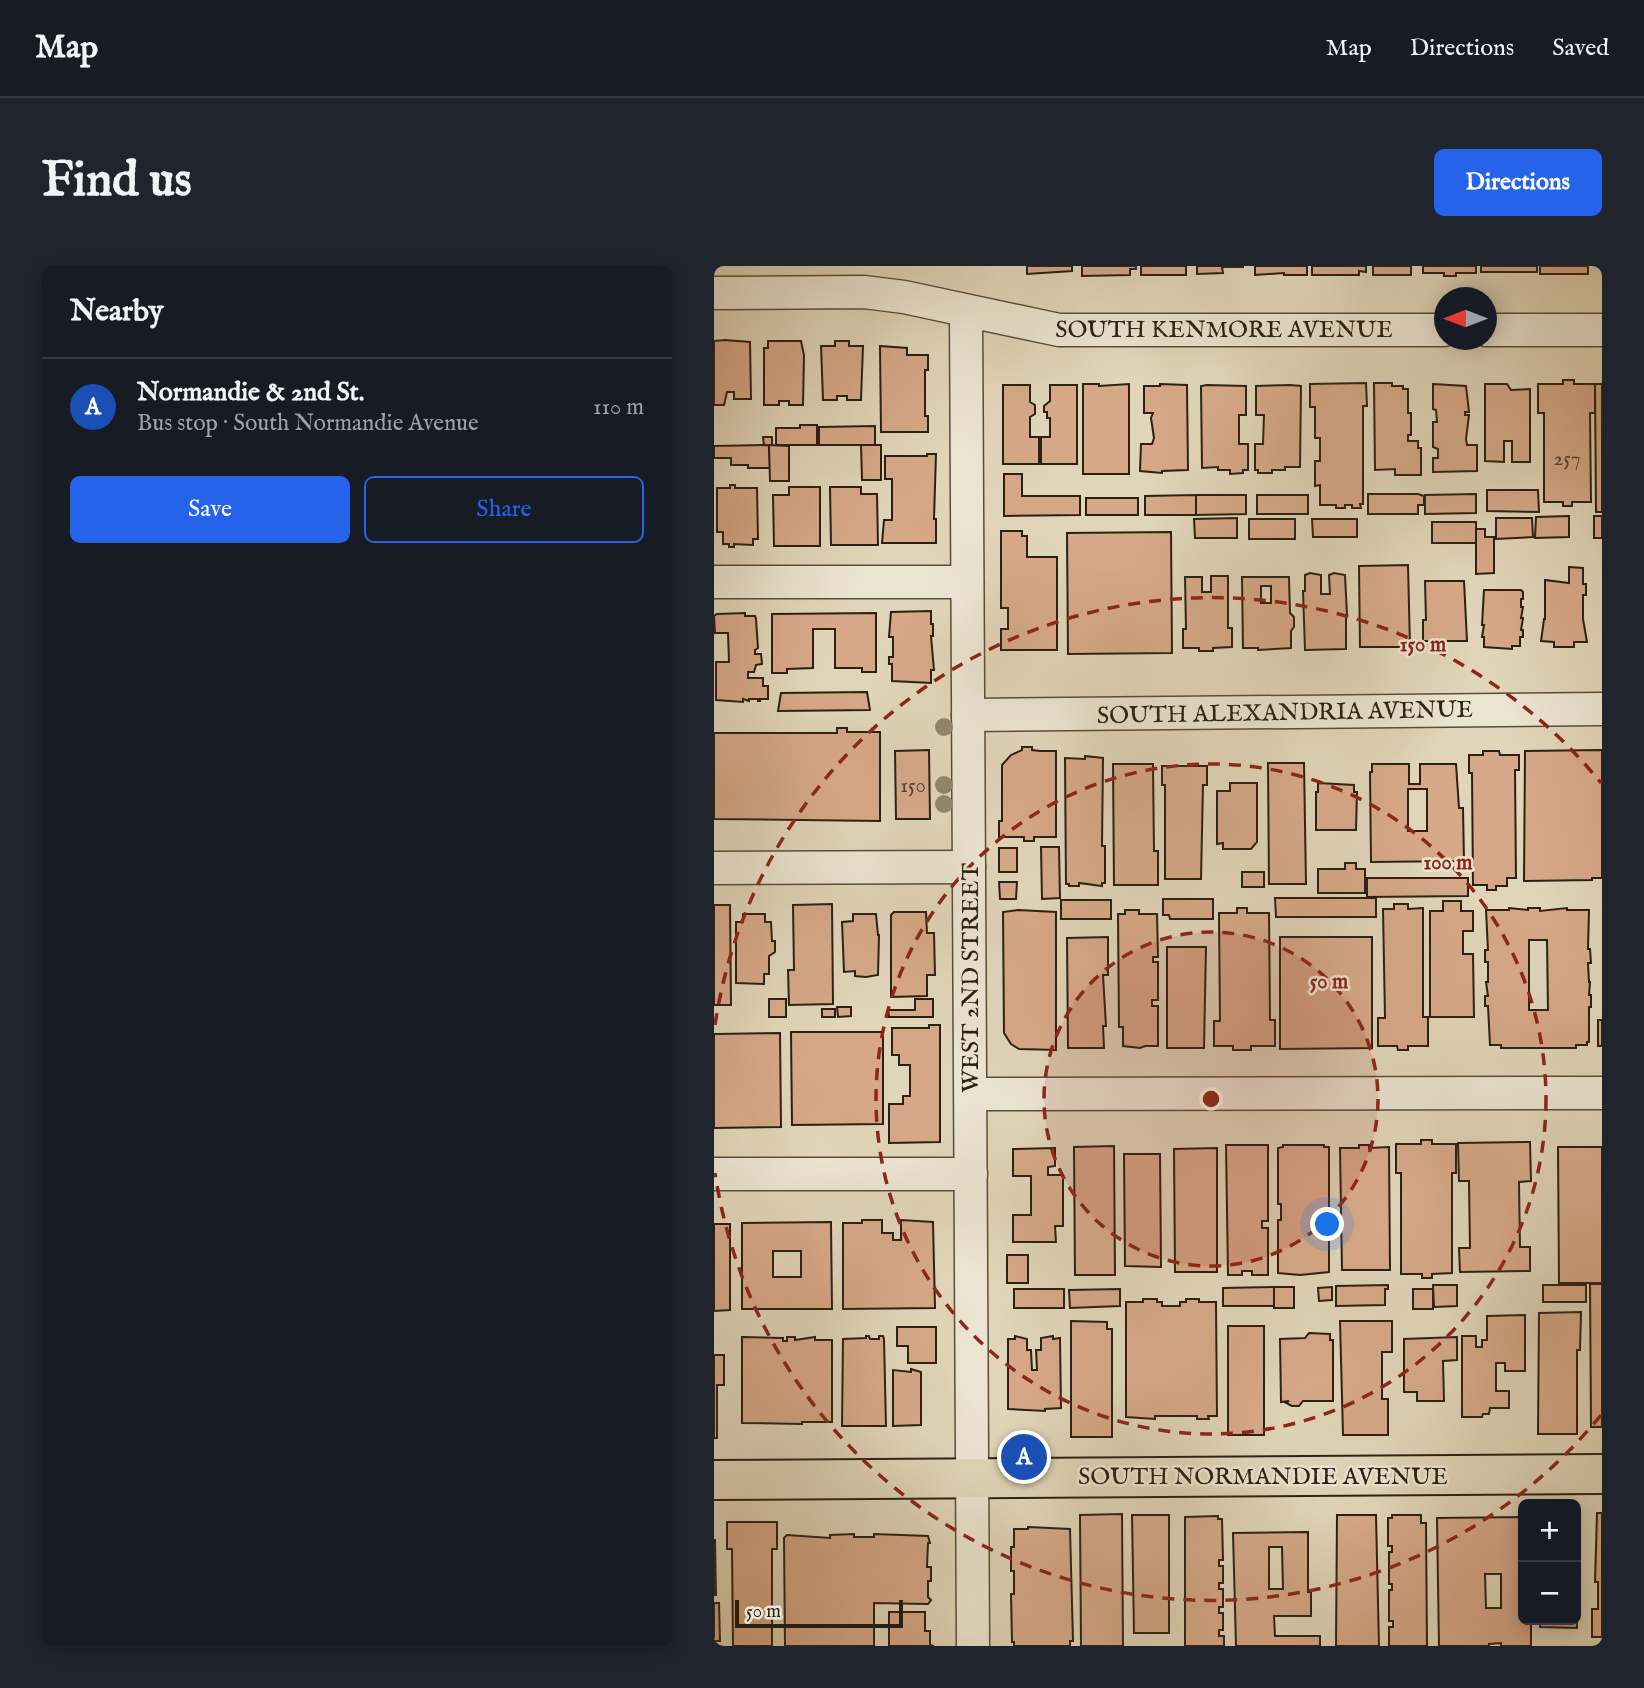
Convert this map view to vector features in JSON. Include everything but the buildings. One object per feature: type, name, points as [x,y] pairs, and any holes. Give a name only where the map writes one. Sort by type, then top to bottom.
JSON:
[{"type":"main road","name":"SOUTH NORMANDIE AVENUE","points":[[714,1480],[1602,1474]]},
{"type":"street","name":"SOUTH KENMORE AVENUE","points":[[714,293],[864,292],[904,297],[1059,330],[1434,330]]},
{"type":"street","name":"WEST 2ND STREET","points":[[966,311],[973,1646]]},
{"type":"street","points":[[1497,330],[1602,330]]},
{"type":"street","points":[[714,582],[967,582]]},
{"type":"street","name":"SOUTH ALEXANDRIA AVENUE","points":[[968,715],[1602,709]]},
{"type":"street","points":[[714,868],[969,867]]},
{"type":"street","points":[[971,1094],[1602,1093]]},
{"type":"street","points":[[714,1174],[971,1174]]},
{"type":"place","name":"Normandie & 2nd St.","points":[[1024,1457]]}]
